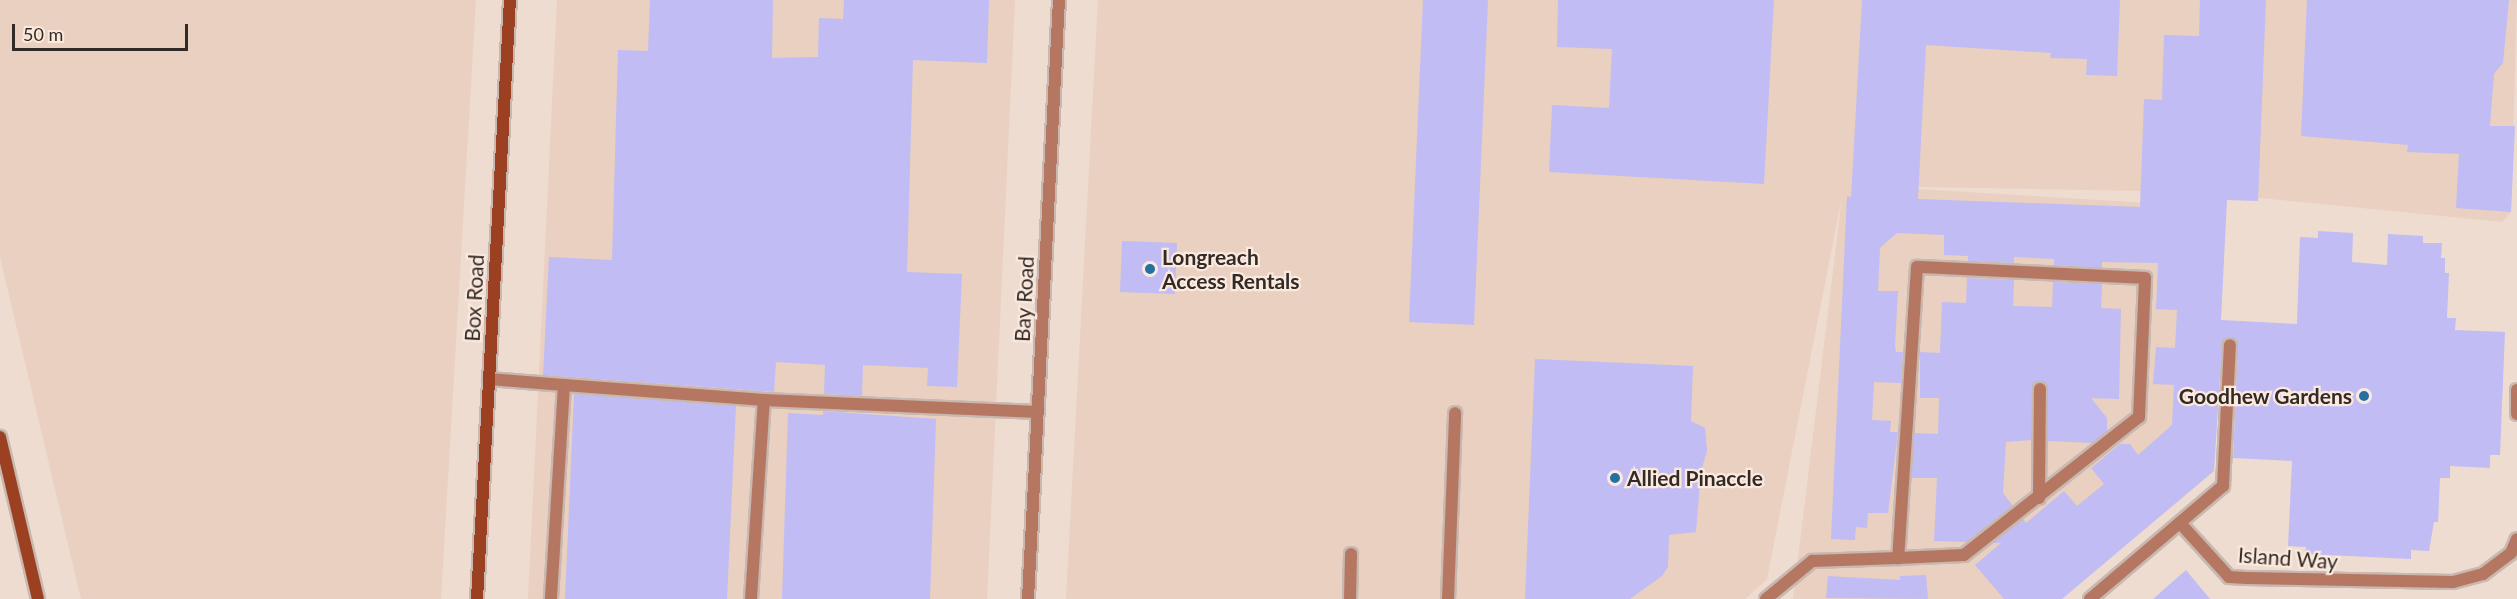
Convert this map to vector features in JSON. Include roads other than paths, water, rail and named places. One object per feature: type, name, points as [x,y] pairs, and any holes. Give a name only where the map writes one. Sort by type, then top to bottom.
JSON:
[{"type":"street","name":"Box Road","points":[[477,599],[510,0]]},
{"type":"street","name":"Bay Road","points":[[1028,599],[1059,0]]},
{"type":"street","points":[[1766,599],[1812,561],[1898,558],[1964,555],[2139,417],[2145,278],[1917,267],[1898,558]]},
{"type":"street","points":[[2090,599],[2223,486],[2230,345]]},
{"type":"street","points":[[489,379],[764,400],[1038,412]]},
{"type":"street","points":[[551,599],[564,385]]},
{"type":"street","points":[[2039,498],[2040,388]]},
{"type":"street","points":[[2517,390],[2517,414]]},
{"type":"street","points":[[751,599],[764,400]]},
{"type":"street","points":[[1448,599],[1455,413]]},
{"type":"street","points":[[0,437],[38,599]]},
{"type":"street","name":"Island Way","points":[[2180,523],[2229,577],[2247,578],[2453,582],[2483,573],[2511,553],[2517,539]]},
{"type":"street","points":[[1350,599],[1351,554]]},
{"type":"place","name":"Longreach Access Rentals","points":[[1150,269]]},
{"type":"place","name":"Goodhew Gardens","points":[[2364,396]]},
{"type":"place","name":"Allied Pinaccle","points":[[1615,478]]}]
